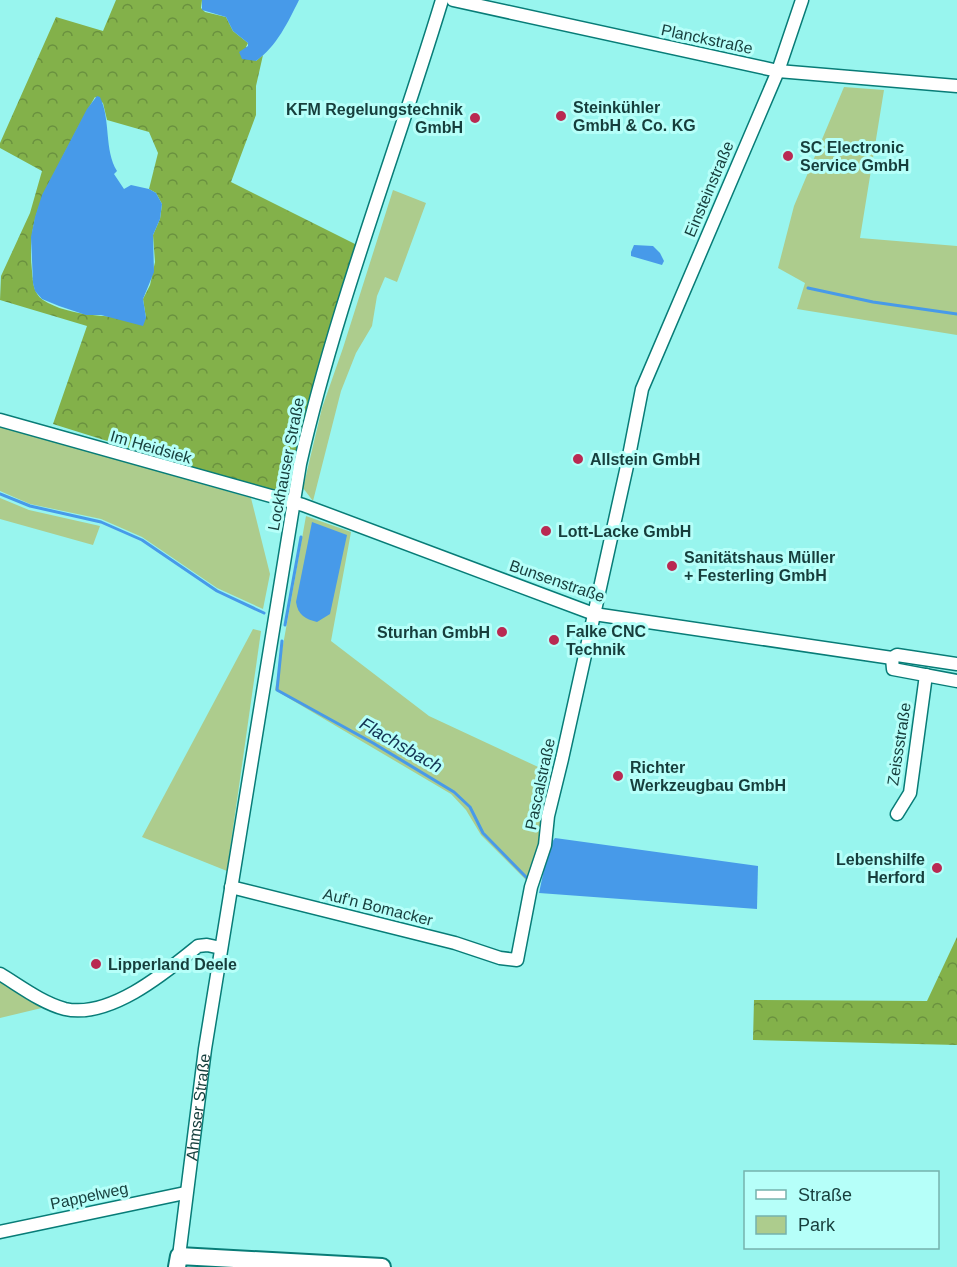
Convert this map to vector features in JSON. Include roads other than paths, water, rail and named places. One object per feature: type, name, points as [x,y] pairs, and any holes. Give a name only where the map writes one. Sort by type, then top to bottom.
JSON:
[{"type":"main road","points":[[178,1261],[382,1267]]},
{"type":"street","name":"Lockhauser Straße","points":[[221,948],[300,464],[321,378],[442,0]]},
{"type":"street","name":"Planckstraße","points":[[453,0],[778,71],[957,86]]},
{"type":"street","name":"Einsteinstraße","points":[[594,614],[642,389],[778,71],[802,0]]},
{"type":"street","name":"Im Heidsiek","points":[[0,420],[293,504]]},
{"type":"street","name":"Bunsenstraße","points":[[293,504],[381,533],[594,614],[892,658],[897,655],[957,664]]},
{"type":"street","name":"Pascalstraße","points":[[517,960],[531,887],[545,845],[553,790],[594,614]]},
{"type":"street","name":"Bunsenstraße","points":[[892,658],[893,669],[957,681]]},
{"type":"street","name":"Zeissstraße","points":[[897,814],[910,793],[926,675]]},
{"type":"street","name":"Auf'n Bomacker","points":[[231,886],[517,960]]},
{"type":"street","points":[[0,974],[38,997],[64,1009],[79,1010],[115,1002],[155,981],[198,946],[221,948]]},
{"type":"street","name":"Ahmser Straße","points":[[178,1261],[198,1094],[221,948]]},
{"type":"street","name":"Pappelweg","points":[[0,1232],[185,1193]]},
{"type":"water","points":[[202,0],[299,0],[276,41],[256,61],[242,59],[239,52],[248,46],[248,43],[233,31],[226,17],[202,10]]},
{"type":"water","points":[[97,96],[100,97],[105,115],[110,154],[117,171],[114,174],[124,189],[131,185],[149,189],[156,193],[162,204],[160,219],[153,235],[154,272],[143,299],[146,318],[143,326],[101,315],[86,315],[59,306],[42,299],[35,291],[33,283],[31,237],[42,195],[87,109]]},
{"type":"water","points":[[634,245],[653,246],[664,261],[662,265],[631,256]]},
{"type":"water","points":[[312,522],[347,535],[330,614],[317,622],[303,616],[296,602]]},
{"type":"water","points":[[555,838],[758,866],[757,909],[539,893],[549,846]]},
{"type":"waterway","points":[[808,288],[873,302],[957,314]]},
{"type":"waterway","name":"Flachsbach","points":[[0,494],[30,506],[101,522],[142,540],[217,591],[264,613]]},
{"type":"waterway","points":[[285,625],[301,537]]},
{"type":"waterway","name":"Flachsbach","points":[[282,641],[277,690],[373,743],[454,792],[470,807],[483,833],[527,878]]},
{"type":"place","name":"Steinkühler GmbH & Co. KG","points":[[561,116]]},
{"type":"place","name":"KFM Regelungstechnik GmbH","points":[[475,118]]},
{"type":"place","name":"SC Electronic Service GmbH","points":[[788,156]]},
{"type":"place","name":"Allstein GmbH","points":[[578,459]]},
{"type":"place","name":"Lott-Lacke GmbH","points":[[546,531]]},
{"type":"place","name":"Sanitätshaus Müller + Festerling GmbH","points":[[672,566]]},
{"type":"place","name":"Sturhan GmbH","points":[[502,632]]},
{"type":"place","name":"Falke CNC Technik","points":[[554,640]]},
{"type":"place","name":"Richter Werkzeugbau GmbH","points":[[618,776]]},
{"type":"place","name":"Lebenshilfe Herford","points":[[937,868]]},
{"type":"place","name":"Lipperland Deele","points":[[96,964]]}]
